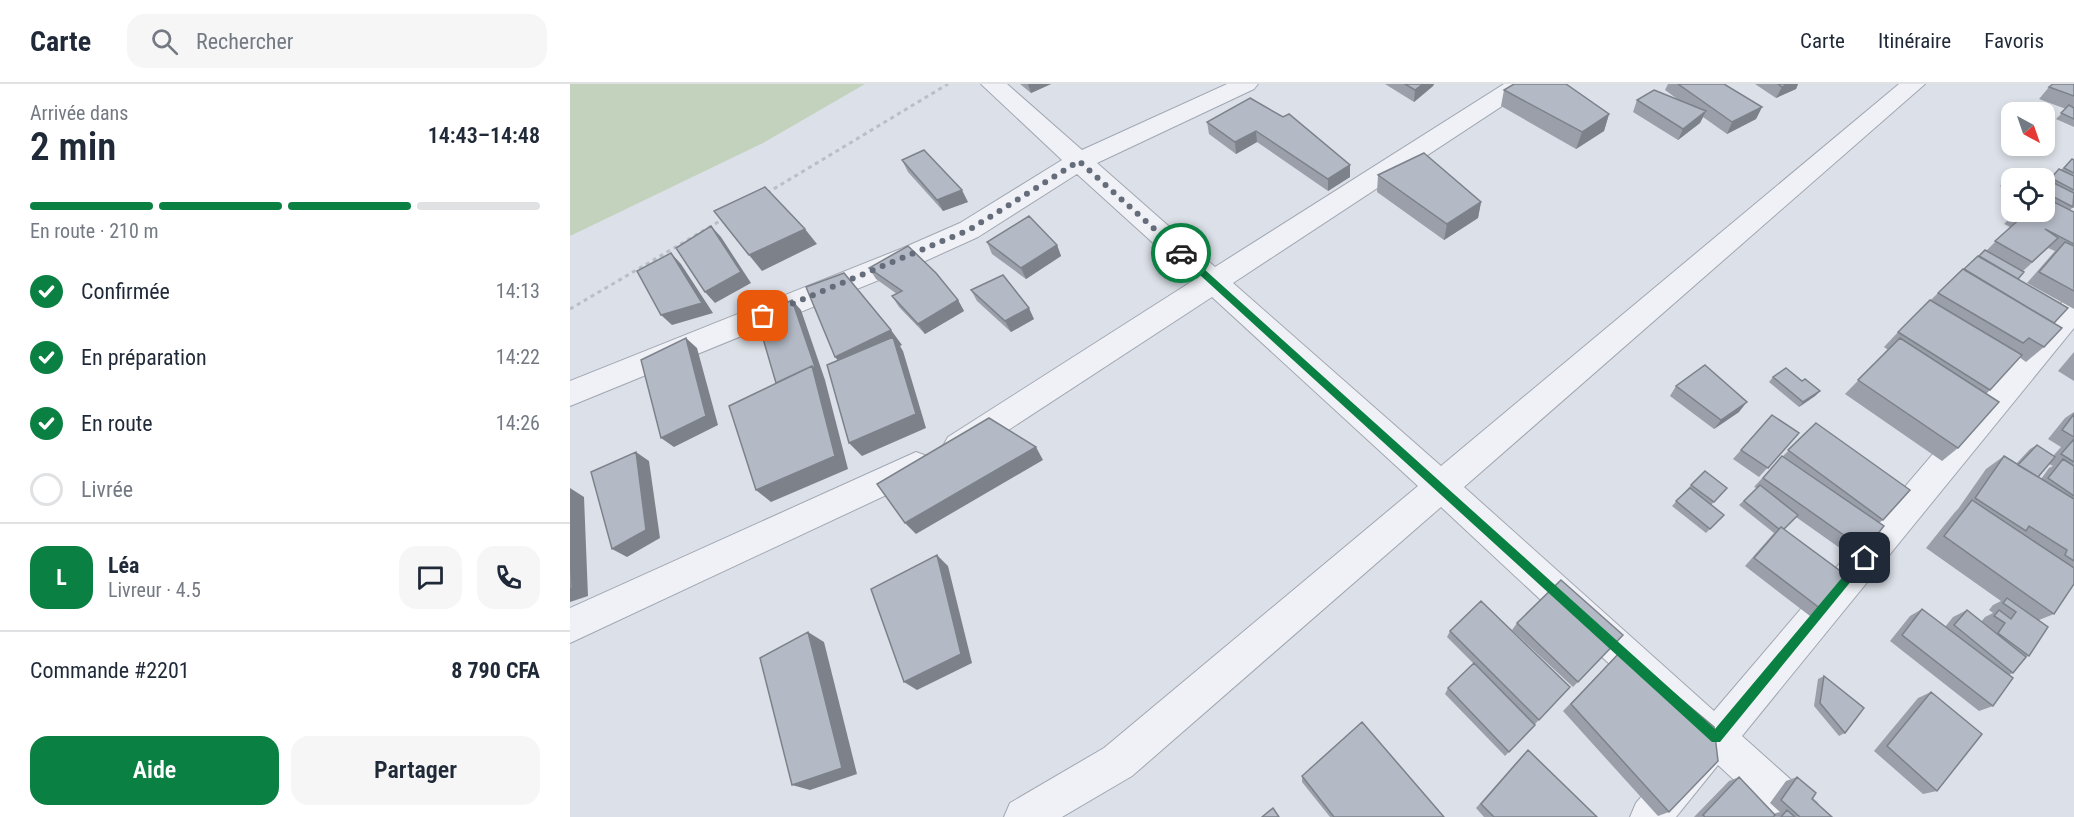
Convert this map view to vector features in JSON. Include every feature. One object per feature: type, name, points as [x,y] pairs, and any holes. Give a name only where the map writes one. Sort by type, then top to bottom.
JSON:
[{"type":"street","points":[[993,84],[1442,487],[1803,817]]},
{"type":"street","points":[[570,394],[913,255],[969,230],[1079,161],[1246,84]]},
{"type":"street","points":[[570,626],[955,448],[1520,84]]},
{"type":"street","points":[[1024,817],[1118,762],[1913,84]]},
{"type":"street","points":[[1650,817],[2074,308]]},
{"type":"path","points":[[764,195],[948,84]]},
{"type":"path","points":[[570,309],[734,213]]},
{"type":"green space","points":[[570,84],[865,84],[763,143],[570,236]]},
{"type":"building","points":[[1405,84],[1423,84],[1415,90]]},
{"type":"building","points":[[1514,84],[1566,84],[1609,114],[1582,132],[1504,90]]},
{"type":"building","points":[[1678,84],[1724,84],[1762,107],[1732,122]]},
{"type":"building","points":[[2053,84],[2074,84],[2074,96],[2049,87]]},
{"type":"building","points":[[1654,90],[1706,111],[1683,129],[1637,100]]},
{"type":"building","points":[[1250,98],[1283,117],[1289,114],[1350,165],[1328,179],[1256,131],[1235,142],[1207,122]]},
{"type":"building","points":[[2069,105],[2074,108],[2074,119],[2061,113]]},
{"type":"building","points":[[924,150],[962,190],[937,200],[902,160]]},
{"type":"building","points":[[1424,153],[1481,202],[1447,224],[1378,175]]},
{"type":"building","points":[[2072,159],[2074,160],[2074,173],[2064,168]]},
{"type":"building","points":[[2059,169],[2074,176],[2074,190],[2055,180],[2055,174]]},
{"type":"building","points":[[2055,184],[2074,193],[2073,207],[2055,198]]},
{"type":"building","points":[[765,187],[805,229],[749,255],[714,211]]},
{"type":"building","points":[[2055,202],[2074,212],[2074,244],[2045,229],[2058,238],[2032,262],[1995,241],[2016,222],[2055,222]]},
{"type":"building","points":[[1029,216],[1057,245],[1021,268],[987,242]]},
{"type":"building","points":[[711,226],[741,272],[705,292],[676,248]]},
{"type":"building","points":[[2065,242],[2074,246],[2074,291],[2039,272]]},
{"type":"building","points":[[908,246],[936,273],[958,300],[918,324],[892,296],[902,291],[869,268]]},
{"type":"building","points":[[1985,250],[2024,272],[2018,279],[1979,256]]},
{"type":"building","points":[[671,253],[702,303],[661,315],[637,271]]},
{"type":"building","points":[[1978,256],[2068,308],[2054,323],[1964,269]]},
{"type":"building","points":[[1963,269],[2062,328],[2044,347],[2029,338],[2023,343],[1938,293]]},
{"type":"building","points":[[844,273],[891,330],[835,357],[806,287]]},
{"type":"building","points":[[1003,275],[1029,308],[1005,321],[971,290]]},
{"type":"building","points":[[792,300],[816,370],[812,366],[776,383],[757,318]]},
{"type":"building","points":[[1930,300],[2022,355],[1990,390],[1898,332]]},
{"type":"building","points":[[893,337],[916,414],[849,443],[827,365]]},
{"type":"building","points":[[686,338],[706,416],[661,438],[641,360]]},
{"type":"building","points":[[1900,338],[1999,402],[1958,448],[1858,380]]},
{"type":"building","points":[[1705,365],[1747,402],[1721,420],[1676,386]]},
{"type":"building","points":[[812,366],[835,456],[756,490],[729,406]]},
{"type":"building","points":[[1786,368],[1802,381],[1805,379],[1820,391],[1803,402],[1773,377]]},
{"type":"building","points":[[2074,414],[2074,437],[2062,430]]},
{"type":"building","points":[[1772,415],[1799,433],[1768,468],[1741,450]]},
{"type":"building","points":[[989,418],[1036,447],[905,523],[877,484]]},
{"type":"building","points":[[1816,423],[1910,490],[1883,520],[1788,450]]},
{"type":"building","points":[[2074,439],[2074,462],[2061,454]]},
{"type":"building","points":[[2037,445],[2055,457],[2038,477],[2018,465]]},
{"type":"building","points":[[636,452],[646,530],[612,549],[591,472]]},
{"type":"building","points":[[1782,456],[1884,526],[1865,550],[1763,478]]},
{"type":"building","points":[[2004,456],[2074,499],[2074,561],[2065,555],[2067,550],[2029,526],[2026,531],[1975,498]]},
{"type":"building","points":[[2063,459],[2074,466],[2074,496],[2048,478]]},
{"type":"building","points":[[1705,471],[1727,488],[1714,502],[1691,485]]},
{"type":"building","points":[[1760,485],[1798,515],[1784,529],[1781,527],[1779,529],[1744,501]]},
{"type":"building","points":[[1690,488],[1724,515],[1710,529],[1676,501]]},
{"type":"building","points":[[1972,500],[2074,568],[2074,584],[2054,614],[1944,536]]},
{"type":"building","points":[[570,507],[572,588],[570,589]]},
{"type":"building","points":[[1781,527],[1847,576],[1821,609],[1754,558]]},
{"type":"building","points":[[937,555],[961,654],[904,682],[871,589]]},
{"type":"building","points":[[1561,580],[1623,635],[1578,682],[1517,623]]},
{"type":"building","points":[[2007,598],[2048,627],[2029,656],[1998,633],[2005,623],[1994,616],[1999,610],[2011,619],[2016,612],[2003,603]]},
{"type":"building","points":[[1481,601],[1570,687],[1539,720],[1450,631]]},
{"type":"building","points":[[1922,609],[2013,678],[1993,706],[1902,635]]},
{"type":"building","points":[[1967,610],[2026,657],[2013,673],[1954,625]]},
{"type":"building","points":[[808,632],[842,768],[792,785],[760,658]]},
{"type":"building","points":[[1622,650],[1714,727],[1718,761],[1669,812],[1571,704]]},
{"type":"building","points":[[1474,663],[1535,725],[1509,752],[1448,688]]},
{"type":"building","points":[[1824,676],[1864,708],[1845,733],[1820,703]]},
{"type":"building","points":[[1931,692],[1982,734],[1937,791],[1887,746]]},
{"type":"building","points":[[1362,722],[1444,817],[1334,817],[1302,776]]},
{"type":"building","points":[[1528,750],[1597,817],[1494,817],[1481,804]]},
{"type":"building","points":[[1739,777],[1775,815],[1773,817],[1705,817],[1703,815]]},
{"type":"building","points":[[1797,777],[1816,793],[1812,799],[1832,817],[1800,817],[1781,800]]},
{"type":"building","points":[[1273,808],[1279,817],[1262,817]]},
{"type":"building","points":[[1787,810],[1795,817],[1781,817]]},
{"type":"way so far","points":[[763,316],[969,230],[1079,161],[1181,253]]},
{"type":"route","points":[[1181,253],[1442,487],[1716,738],[1865,558]]}]
